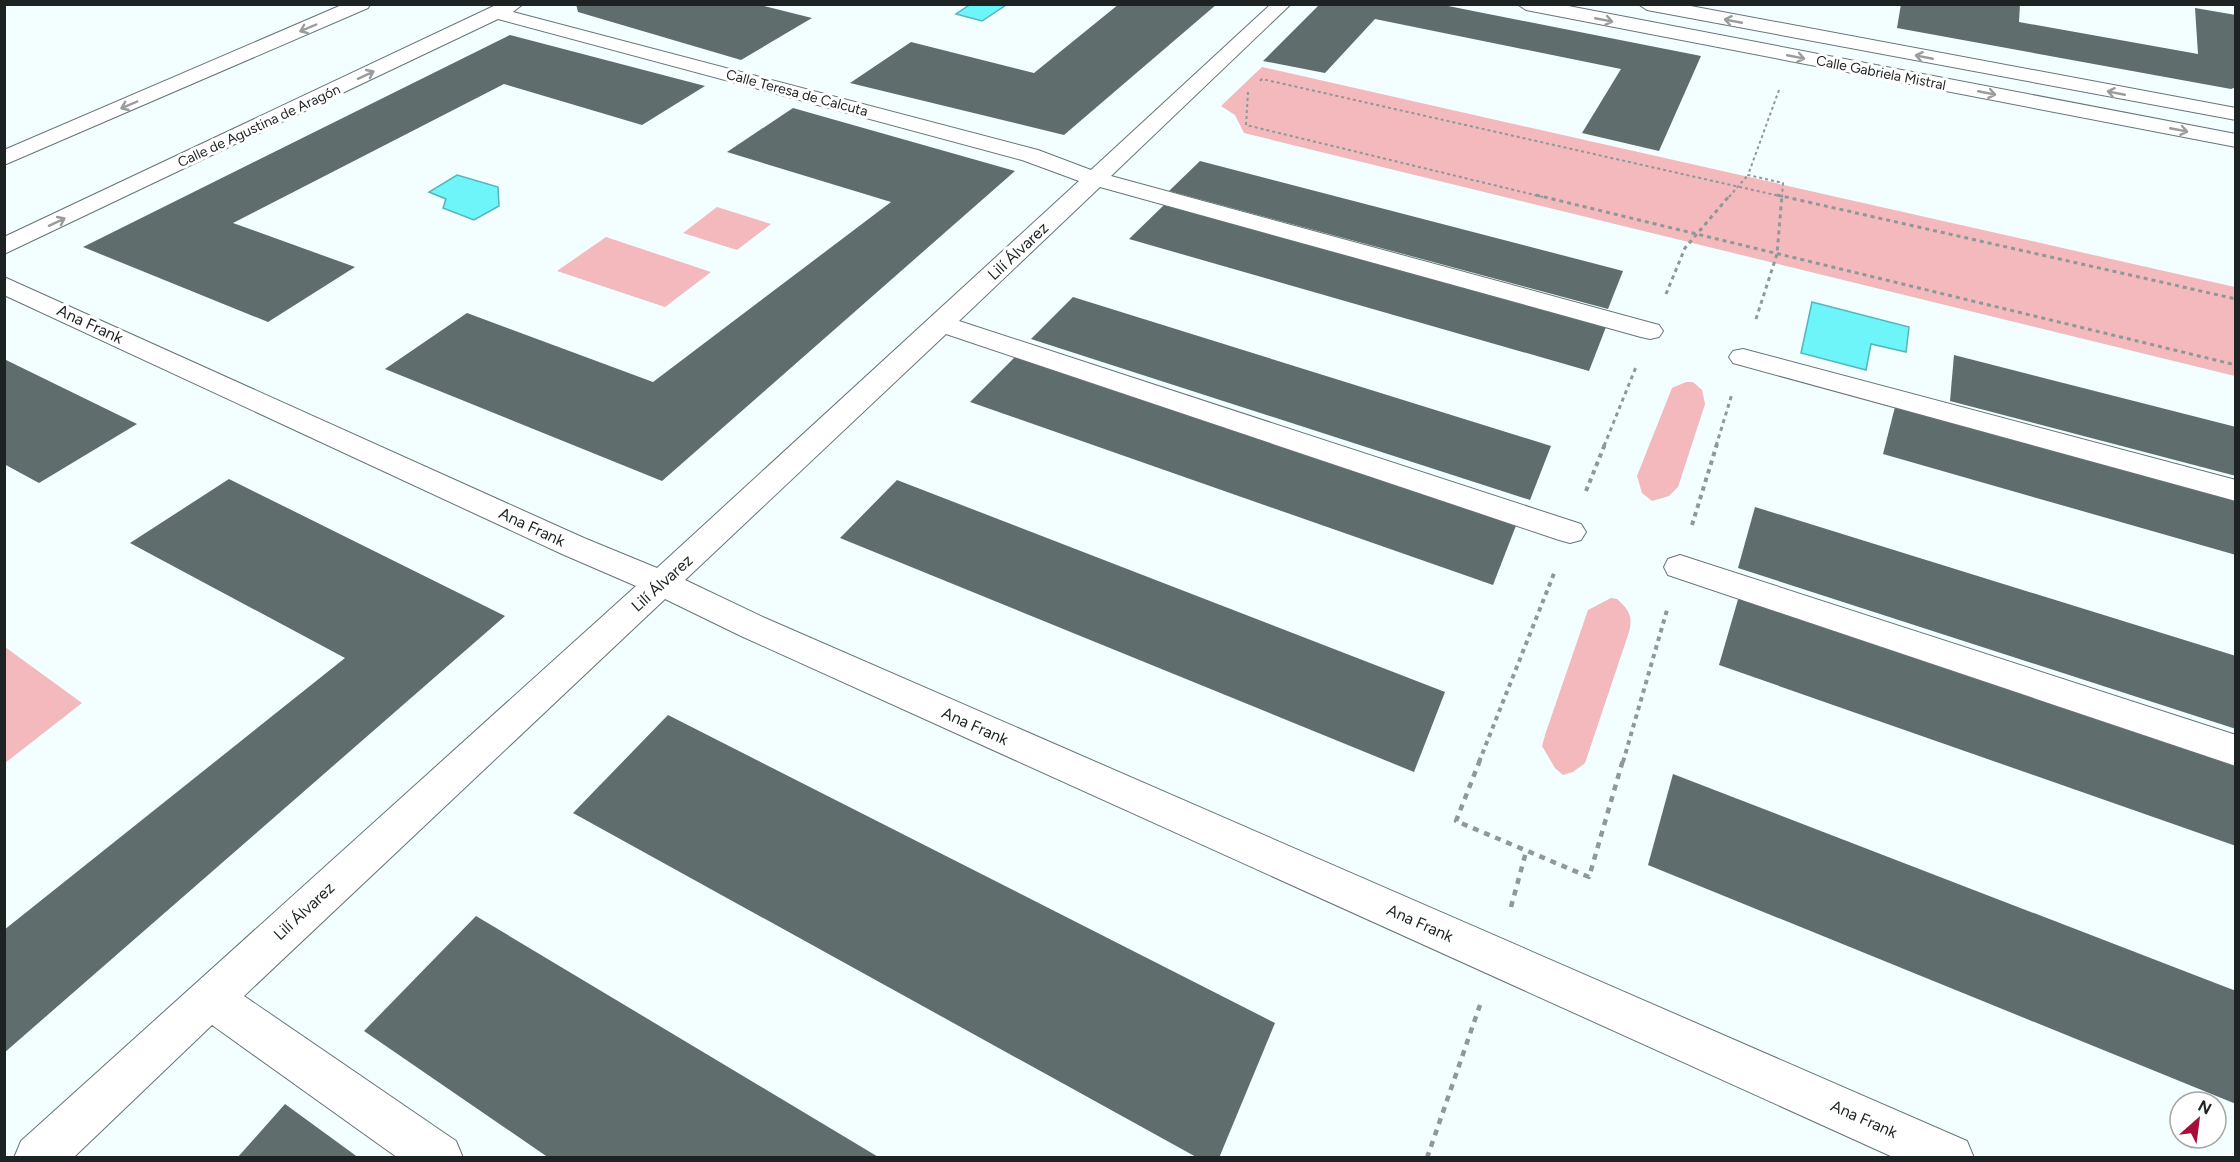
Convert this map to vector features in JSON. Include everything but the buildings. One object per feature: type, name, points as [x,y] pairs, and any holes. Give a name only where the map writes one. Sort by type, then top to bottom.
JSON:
[{"type":"street","points":[[4,158],[362,4]]},
{"type":"street","name":"Lilí Álvarez","points":[[38,1158],[567,668],[662,583],[1282,4]]},
{"type":"street","name":"Calle Gabriela Mistral","points":[[1526,4],[2235,141]]},
{"type":"street","name":"Calle Gabriela Mistral","points":[[1647,4],[2235,114]]},
{"type":"street","name":"Calle Teresa de Calcuta","points":[[505,9],[1030,155],[1095,179],[1650,331]]},
{"type":"street","name":"Calle de Agustina de Aragón","points":[[4,247],[505,9]]},
{"type":"street","name":"Ana Frank","points":[[4,285],[573,546],[662,583],[753,627],[1950,1158]]},
{"type":"street","points":[[939,323],[1570,532]]},
{"type":"street","points":[[1743,357],[2235,491]]},
{"type":"street","points":[[1680,567],[2235,751]]},
{"type":"street","points":[[210,998],[439,1158]]},
{"type":"path","points":[[1748,175],[1784,183],[1777,254],[1743,357],[1589,877],[1456,821],[1685,248],[1748,175],[1791,56]]},
{"type":"path","points":[[2235,299],[1262,79],[1246,94],[1246,125],[2235,365]]},
{"type":"shaded area","points":[[1262,67],[2235,287],[2235,376],[1244,133],[1235,115],[1221,106]]},
{"type":"shaded area","points":[[717,207],[771,224],[737,250],[683,233]]},
{"type":"shaded area","points":[[606,237],[711,272],[665,307],[557,271]]},
{"type":"shaded area","points":[[1686,382],[1693,382],[1702,390],[1705,404],[1678,487],[1669,496],[1652,501],[1642,493],[1637,476],[1672,388]]},
{"type":"shaded area","points":[[1611,598],[1617,599],[1627,610],[1630,617],[1629,632],[1585,763],[1573,772],[1563,775],[1555,768],[1542,746],[1588,610]]},
{"type":"shaded area","points":[[5,647],[82,703],[5,763]]},
{"type":"water","points":[[971,4],[1006,5],[982,21],[956,14]]},
{"type":"water","points":[[457,175],[498,187],[499,206],[474,220],[443,208],[446,199],[429,192]]},
{"type":"water","points":[[1812,302],[1909,327],[1906,352],[1871,344],[1866,370],[1801,353]]}]
